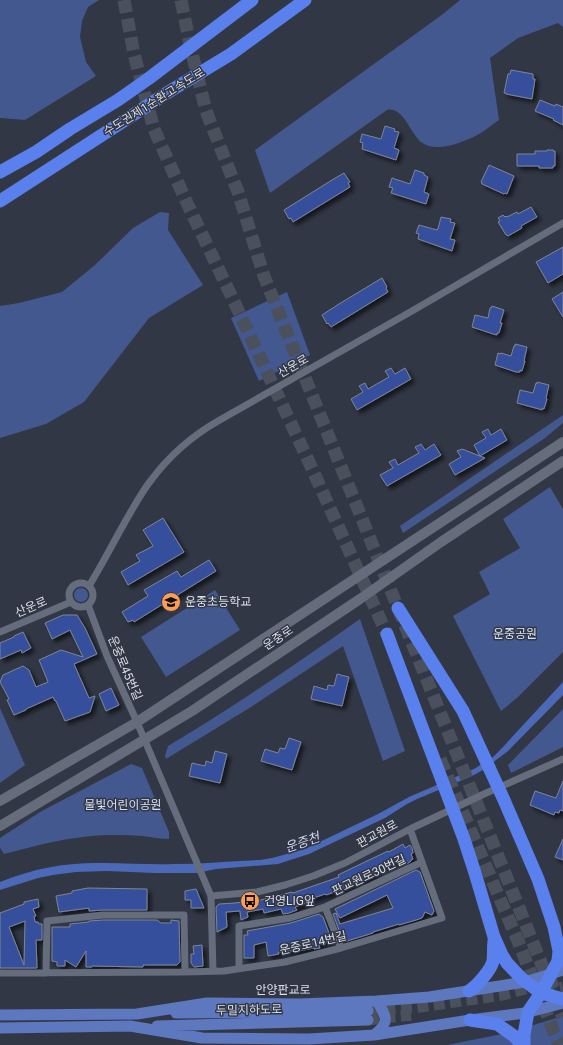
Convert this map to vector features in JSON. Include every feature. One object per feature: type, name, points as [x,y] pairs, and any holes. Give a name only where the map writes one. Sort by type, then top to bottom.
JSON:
[{"type":"highway","name":"수도권제1순환고속도로","points":[[3,170],[36,152],[70,129],[118,100],[252,0]]},
{"type":"highway","name":"수도권제1순환고속도로","points":[[0,201],[170,91],[231,54],[305,0]]},
{"type":"highway","points":[[398,608],[462,711],[504,800],[538,879],[554,927],[559,951],[557,972],[528,1012],[523,1045]]},
{"type":"highway","points":[[387,634],[464,839],[476,873],[494,937],[502,955],[507,963],[525,982],[541,993],[563,999]]},
{"type":"highway","points":[[554,927],[563,939]]},
{"type":"highway","points":[[469,991],[475,987],[492,963],[494,937]]},
{"type":"highway","points":[[470,1020],[497,1024],[514,1036],[523,1045]]},
{"type":"main road","name":"운중로","points":[[0,801],[137,722],[563,442]]},
{"type":"main road","name":"운중로","points":[[0,826],[192,711],[563,461]]},
{"type":"main road","name":"안양판교로","points":[[0,1015],[137,1014],[207,1003],[298,1004],[377,1001],[429,997],[525,982],[557,972]]},
{"type":"main road","points":[[374,1035],[382,1029],[386,1020],[377,1001]]},
{"type":"main road","points":[[0,1028],[130,1026],[202,1038],[309,1039],[374,1035],[528,1012],[563,1003]]},
{"type":"main road","name":"두밀지하도로","points":[[130,1026],[368,1016],[137,1014]]},
{"type":"street","name":"산운로","points":[[89,586],[111,545],[145,488],[168,460],[195,435],[406,315],[563,223]]},
{"type":"street","points":[[78,584],[86,584],[89,586],[93,596],[88,605],[84,607],[77,606],[71,602],[69,595],[72,588],[78,584]]},
{"type":"street","name":"산운로","points":[[0,632],[71,602]]},
{"type":"street","name":"운중로45번길","points":[[88,605],[107,656],[144,740]]},
{"type":"street","points":[[144,740],[211,896],[213,971]]},
{"type":"street","name":"판교원로","points":[[211,896],[257,892],[313,876],[345,863],[410,829],[563,759]]},
{"type":"street","name":"판교원로30번길","points":[[410,829],[442,918]]},
{"type":"street","name":"판교원로30번길","points":[[239,968],[239,926],[290,918],[325,907],[422,862]]},
{"type":"street","points":[[325,907],[341,948]]},
{"type":"street","points":[[46,973],[47,920],[103,915],[184,915],[185,972]]},
{"type":"street","name":"운중로14번길","points":[[0,973],[185,972],[239,968],[285,962],[341,948],[442,918]]},
{"type":"green space","points":[[0,0],[99,0],[88,7],[82,21],[80,37],[86,62],[96,76],[25,120],[0,118]]},
{"type":"green space","points":[[460,0],[563,0],[563,27],[558,23],[518,38],[490,58],[499,120],[482,132],[466,140],[450,146],[434,147],[421,142],[398,112],[387,110],[270,193],[255,150],[443,14]]},
{"type":"green space","points":[[160,212],[169,213],[168,230],[203,285],[149,318],[84,402],[46,424],[0,438],[0,306],[19,303],[62,292],[95,265],[133,228]]},
{"type":"green space","points":[[287,292],[310,355],[259,381],[231,318]]},
{"type":"green space","points":[[563,415],[563,423],[545,438],[403,533],[400,526]]},
{"type":"green space","name":"운중공원","points":[[550,487],[563,509],[563,652],[517,698],[501,711],[453,616],[490,594],[479,572],[520,548],[503,519]]},
{"type":"green space","points":[[78,588],[84,588],[88,592],[88,598],[84,602],[78,602],[74,598],[74,592]]},
{"type":"green space","points":[[215,590],[240,630],[166,677],[141,637]]},
{"type":"green space","points":[[360,619],[405,751],[383,761],[343,646],[251,707],[166,759],[165,756],[168,746],[241,700]]},
{"type":"green space","points":[[0,708],[25,765],[0,783]]},
{"type":"green space","points":[[563,709],[563,747],[511,773],[508,765]]},
{"type":"green space","name":"물빛어린이공원","points":[[131,764],[142,768],[169,832],[169,839],[128,835],[81,837],[30,847],[4,854],[0,848],[0,838],[40,812]]},
{"type":"green space","points":[[563,1016],[563,1045],[447,1045],[507,1033]]},
{"type":"shaded area","points":[[563,682],[563,695],[508,751],[483,770],[417,799],[385,818],[309,854],[278,864],[216,869],[197,873],[107,871],[76,872],[38,878],[0,890],[0,882],[26,873],[64,865],[91,863],[186,864],[260,860],[305,849],[378,814],[409,797],[474,769],[493,757]]},
{"type":"building","points":[[511,70],[533,74],[533,79],[535,79],[532,99],[504,93],[508,74],[510,74]]},
{"type":"building","points":[[540,100],[555,106],[556,104],[563,107],[563,125],[553,120],[554,119],[535,111]]},
{"type":"building","points":[[385,126],[399,132],[394,148],[399,150],[396,160],[362,149],[363,143],[360,142],[362,134],[381,139]]},
{"type":"building","points":[[535,151],[555,151],[555,166],[553,166],[553,168],[539,168],[539,166],[517,166],[517,154],[535,154]]},
{"type":"building","points":[[489,165],[514,176],[507,194],[482,184],[481,182]]},
{"type":"building","points":[[415,170],[424,173],[424,175],[428,177],[424,192],[429,194],[426,204],[391,193],[393,188],[389,187],[392,178],[410,184]]},
{"type":"building","points":[[344,173],[350,182],[348,183],[350,187],[293,222],[291,218],[289,219],[284,210]]},
{"type":"building","points":[[531,207],[537,217],[521,226],[522,228],[508,236],[506,235],[498,222],[500,221],[498,218],[503,215],[507,217],[517,212],[518,214]]},
{"type":"building","points":[[441,217],[451,219],[450,222],[455,223],[450,239],[455,240],[452,251],[418,239],[419,234],[416,233],[419,225],[437,230]]},
{"type":"building","points":[[563,247],[563,274],[548,283],[536,262]]},
{"type":"building","points":[[382,278],[388,292],[331,327],[328,323],[327,324],[322,315]]},
{"type":"building","points":[[563,292],[563,317],[552,299]]},
{"type":"building","points":[[492,306],[504,310],[500,323],[502,323],[497,335],[472,327],[475,315],[488,318],[490,308]]},
{"type":"building","points":[[515,344],[527,347],[522,371],[520,370],[520,372],[516,372],[495,365],[498,353],[511,356]]},
{"type":"building","points":[[391,368],[395,374],[405,368],[411,379],[357,410],[351,399],[363,392],[359,386],[365,383],[368,389],[389,377],[385,371]]},
{"type":"building","points":[[537,382],[549,385],[544,409],[542,408],[542,410],[517,403],[520,390],[533,393]]},
{"type":"building","points":[[488,429],[491,435],[501,429],[507,440],[480,456],[474,445],[486,438],[482,432]]},
{"type":"building","points":[[421,444],[425,450],[434,444],[441,455],[387,486],[380,475],[393,468],[389,462],[395,459],[398,465],[419,453],[415,447]]},
{"type":"building","points":[[462,449],[485,458],[455,475],[449,464],[461,457],[457,451]]},
{"type":"building","points":[[163,518],[184,552],[128,585],[121,572],[140,561],[136,555],[153,546],[143,530]]},
{"type":"building","points":[[209,560],[216,571],[134,622],[133,620],[128,622],[122,612],[148,596],[144,590],[177,571],[181,577]]},
{"type":"building","points":[[63,615],[77,615],[97,654],[74,664],[89,698],[95,696],[90,712],[65,721],[53,697],[14,715],[7,700],[9,699],[0,682],[3,675],[23,666],[29,670],[36,687],[48,682],[39,660],[61,650],[83,657],[70,630],[52,639],[45,623]]},
{"type":"building","points":[[23,632],[31,648],[22,653],[21,650],[0,659],[0,643]]},
{"type":"building","points":[[337,674],[349,677],[342,706],[311,699],[314,686],[327,690],[328,685],[334,686]]},
{"type":"building","points":[[111,688],[119,705],[106,711],[99,694]]},
{"type":"building","points":[[289,738],[301,742],[292,770],[261,761],[265,749],[278,753],[280,748],[285,749]]},
{"type":"building","points":[[215,751],[227,754],[220,783],[189,776],[192,763],[205,766],[206,761],[212,763]]},
{"type":"building","points":[[563,781],[563,811],[560,810],[559,813],[555,812],[554,815],[530,805],[535,791],[556,798]]},
{"type":"building","points":[[563,839],[563,860],[555,857]]},
{"type":"building","points":[[403,844],[405,848],[410,845],[413,853],[411,854],[413,859],[404,865],[400,859],[388,865],[387,863],[374,869],[376,874],[363,881],[362,880],[338,891],[308,900],[309,902],[295,907],[297,910],[289,913],[283,914],[281,909],[264,913],[263,909],[247,912],[248,917],[241,920],[240,911],[226,912],[227,927],[217,932],[216,907],[219,904],[257,901],[293,893],[339,877],[338,875]]},
{"type":"building","points":[[416,870],[420,872],[434,911],[432,915],[425,912],[422,918],[416,920],[347,941],[342,938],[333,914],[336,913],[340,924],[393,908],[387,895],[340,918],[335,909]]},
{"type":"building","points":[[88,888],[147,889],[147,910],[89,911],[89,908],[59,912],[56,896]]},
{"type":"building","points":[[196,889],[204,908],[191,908],[191,900],[185,900],[185,891]]},
{"type":"building","points":[[38,899],[39,907],[33,909],[36,916],[34,916],[35,922],[42,924],[42,940],[36,940],[37,968],[0,968],[0,913],[24,904],[24,902]],"holes":[[[25,921],[24,965],[9,927]]]},
{"type":"building","points":[[319,914],[323,917],[332,941],[319,945],[320,948],[298,952],[278,952],[279,954],[268,956],[266,942],[254,945],[254,958],[244,958],[244,935],[248,935],[247,931],[291,923]]},
{"type":"building","points":[[103,920],[157,920],[161,923],[171,923],[171,920],[179,921],[180,962],[177,965],[143,965],[143,967],[86,967],[86,951],[76,967],[65,960],[65,966],[57,966],[57,962],[52,961],[52,927],[70,927],[70,924]]},
{"type":"building","points":[[202,945],[203,966],[194,967],[191,963],[191,954],[194,954],[193,946]]},
{"type":"tunnel","points":[[124,0],[134,54],[154,129],[187,203],[309,462],[391,643]]},
{"type":"tunnel","points":[[181,0],[206,111],[238,192],[264,276],[563,1017]]},
{"type":"tunnel","points":[[440,759],[518,941],[559,1045]]},
{"type":"tunnel","points":[[368,1011],[414,1008],[503,995],[563,979]]},
{"type":"tunnel","points":[[544,992],[563,987]]},
{"type":"tunnel","points":[[368,1020],[411,1015]]},
{"type":"place","name":"운중초등학교","points":[[171,602]]},
{"type":"place","name":"건영LIG앞","points":[[250,901]]},
{"type":"water label","name":"운중천","points":[[302,842]]}]
